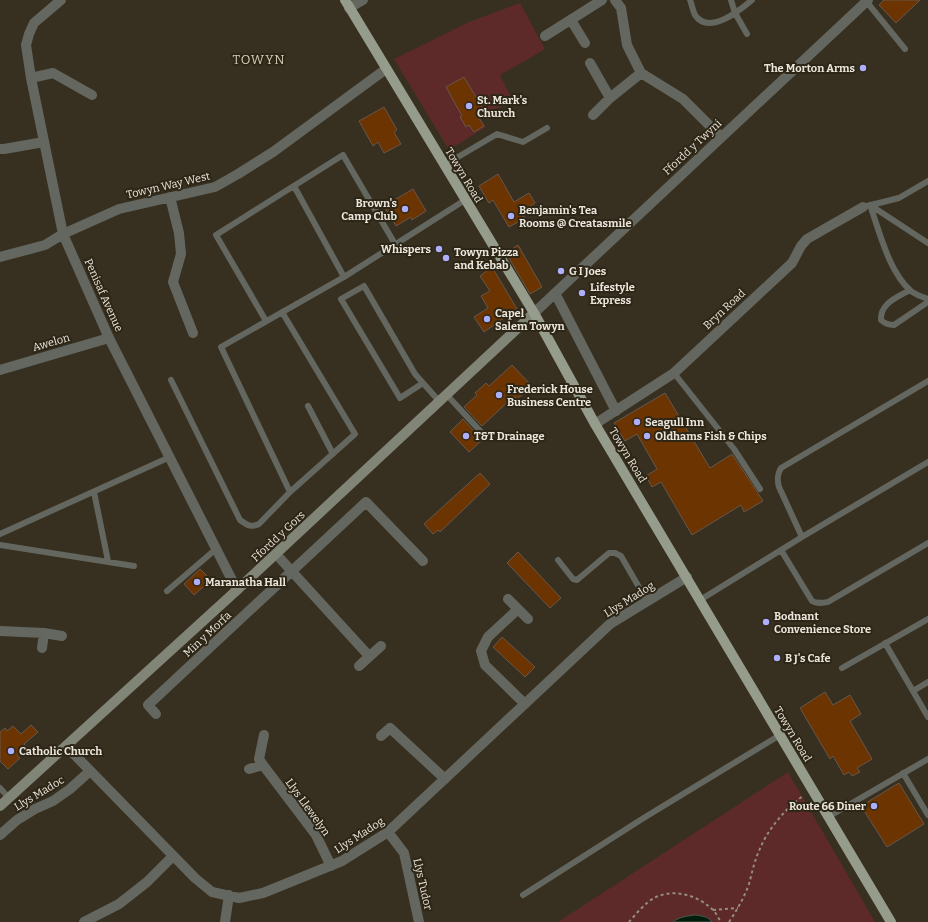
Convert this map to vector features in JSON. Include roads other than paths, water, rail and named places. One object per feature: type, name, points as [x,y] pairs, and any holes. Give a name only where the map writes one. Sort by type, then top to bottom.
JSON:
[{"type":"main road","name":"Towyn Road","points":[[347,4],[534,313],[595,424],[891,922]]},
{"type":"street","name":"Penisaf Avenue","points":[[60,0],[34,23],[26,45],[31,78],[63,234],[109,338],[237,590]]},
{"type":"street","points":[[347,4],[363,0]]},
{"type":"street","points":[[545,36],[602,0]]},
{"type":"street","points":[[616,0],[621,8],[627,45],[640,73],[683,99],[721,137]]},
{"type":"street","name":"Ffordd y Twyni","points":[[534,313],[867,1]]},
{"type":"street","points":[[571,20],[585,43]]},
{"type":"street","points":[[590,63],[610,98]]},
{"type":"street","name":"Towyn Way West","points":[[0,257],[45,246],[63,234],[119,208],[215,187],[273,152],[386,69]]},
{"type":"street","points":[[31,78],[53,73],[92,96]]},
{"type":"street","points":[[593,115],[610,98],[640,73]]},
{"type":"street","points":[[0,149],[44,142]]},
{"type":"street","points":[[170,196],[179,233],[181,254],[173,282],[193,333]]},
{"type":"street","name":"Bryn Road","points":[[595,424],[674,373],[792,263],[801,246],[807,239],[867,206]]},
{"type":"street","points":[[555,293],[616,410]]},
{"type":"street","name":"Ffordd y Gors","points":[[0,806],[276,554],[534,313]]},
{"type":"street","name":"Awelon","points":[[0,370],[109,338]]},
{"type":"street","name":"Min y Morfa","points":[[156,714],[148,705],[366,502],[423,561]]},
{"type":"street","points":[[276,554],[369,656]]},
{"type":"street","name":"Llys Madog","points":[[66,746],[194,878],[212,892],[239,898],[263,893],[342,861],[388,832],[610,624],[687,577]]},
{"type":"street","points":[[508,599],[528,619]]},
{"type":"street","points":[[518,609],[488,637],[481,651],[485,665],[525,704]]},
{"type":"street","points":[[0,631],[44,633],[62,636]]},
{"type":"street","points":[[42,648],[44,633]]},
{"type":"street","points":[[359,666],[381,646]]},
{"type":"street","points":[[381,736],[390,728],[445,779]]},
{"type":"street","points":[[249,769],[262,765],[260,759],[264,735]]},
{"type":"street","name":"Llys Llewelyn","points":[[262,765],[316,835],[331,866]]},
{"type":"street","name":"Llys Madoc","points":[[0,835],[17,820],[35,809],[53,801],[70,789],[90,771]]},
{"type":"street","name":"Llys Tudor","points":[[388,832],[404,853],[419,922]]},
{"type":"street","points":[[90,920],[119,904],[146,882],[173,856]]},
{"type":"street","points":[[225,922],[229,896]]},
{"type":"lane","points":[[690,0],[694,14],[698,19],[706,23],[722,21],[752,0]]},
{"type":"lane","points":[[731,0],[735,13],[747,34]]},
{"type":"lane","points":[[867,1],[905,49]]},
{"type":"lane","points":[[446,167],[458,157],[497,134],[523,142],[547,128]]},
{"type":"lane","points":[[266,321],[216,235],[343,155],[395,244]]},
{"type":"lane","points":[[867,206],[899,198],[928,181]]},
{"type":"lane","points":[[294,186],[344,277]]},
{"type":"lane","points":[[290,492],[221,347],[344,277],[465,200]]},
{"type":"lane","points":[[867,206],[928,243]]},
{"type":"lane","points":[[867,206],[893,267],[910,290],[928,300],[894,325],[884,323],[881,320],[882,309],[910,290]]},
{"type":"lane","points":[[423,383],[400,398],[341,299],[364,286],[415,374],[423,383],[443,398],[483,434]]},
{"type":"lane","points":[[171,380],[240,520],[250,526],[259,524],[290,492],[355,434],[282,312]]},
{"type":"lane","points":[[674,373],[734,449],[760,488]]},
{"type":"lane","points":[[802,537],[779,487],[778,473],[781,468],[928,381]]},
{"type":"lane","points":[[308,406],[333,454]]},
{"type":"lane","points":[[0,534],[170,457]]},
{"type":"lane","points":[[700,600],[928,462]]},
{"type":"lane","points":[[94,492],[108,562]]},
{"type":"lane","points":[[781,550],[812,601],[822,603],[828,602],[928,543]]},
{"type":"lane","points":[[0,545],[134,566]]},
{"type":"lane","points":[[167,591],[216,549]]},
{"type":"lane","points":[[558,560],[573,579],[577,580],[609,553],[615,552],[621,556],[647,601]]},
{"type":"lane","points":[[842,668],[928,619]]},
{"type":"lane","points":[[885,644],[928,717]]},
{"type":"lane","points":[[912,691],[928,682]]},
{"type":"lane","points":[[523,895],[642,819],[780,735]]},
{"type":"lane","points":[[828,817],[928,758]]},
{"type":"lane","points":[[903,773],[928,815]]},
{"type":"lane","points":[[0,788],[9,798]]},
{"type":"place","name":"The Morton Arms","points":[[863,68]]},
{"type":"place","name":"St. Mark's Church","points":[[469,106]]},
{"type":"place","name":"Brown's Camp Club","points":[[405,209]]},
{"type":"place","name":"Benjamin's Tea Rooms @ Creatasmile","points":[[511,216]]},
{"type":"place","name":"Whispers","points":[[439,249]]},
{"type":"place","name":"Towyn Pizza and Kebab","points":[[446,258]]},
{"type":"place","name":"G I Joes","points":[[561,271]]},
{"type":"place","name":"Lifestyle Express","points":[[582,293]]},
{"type":"place","name":"Capel Salem Towyn","points":[[487,319]]},
{"type":"place","name":"Frederick House Business Centre","points":[[499,395]]},
{"type":"place","name":"Seagull Inn","points":[[637,422]]},
{"type":"place","name":"T&T Drainage","points":[[466,436]]},
{"type":"place","name":"Oldhams Fish & Chips","points":[[647,436]]},
{"type":"place","name":"Maranatha Hall","points":[[197,582]]},
{"type":"place","name":"Bodnant Convenience Store","points":[[766,622]]},
{"type":"place","name":"B J's Cafe","points":[[777,658]]},
{"type":"place","name":"Catholic Church","points":[[11,751]]},
{"type":"place","name":"Route 66 Diner","points":[[874,806]]},
{"type":"district","name":"TOWYN","points":[[259,59]]}]
